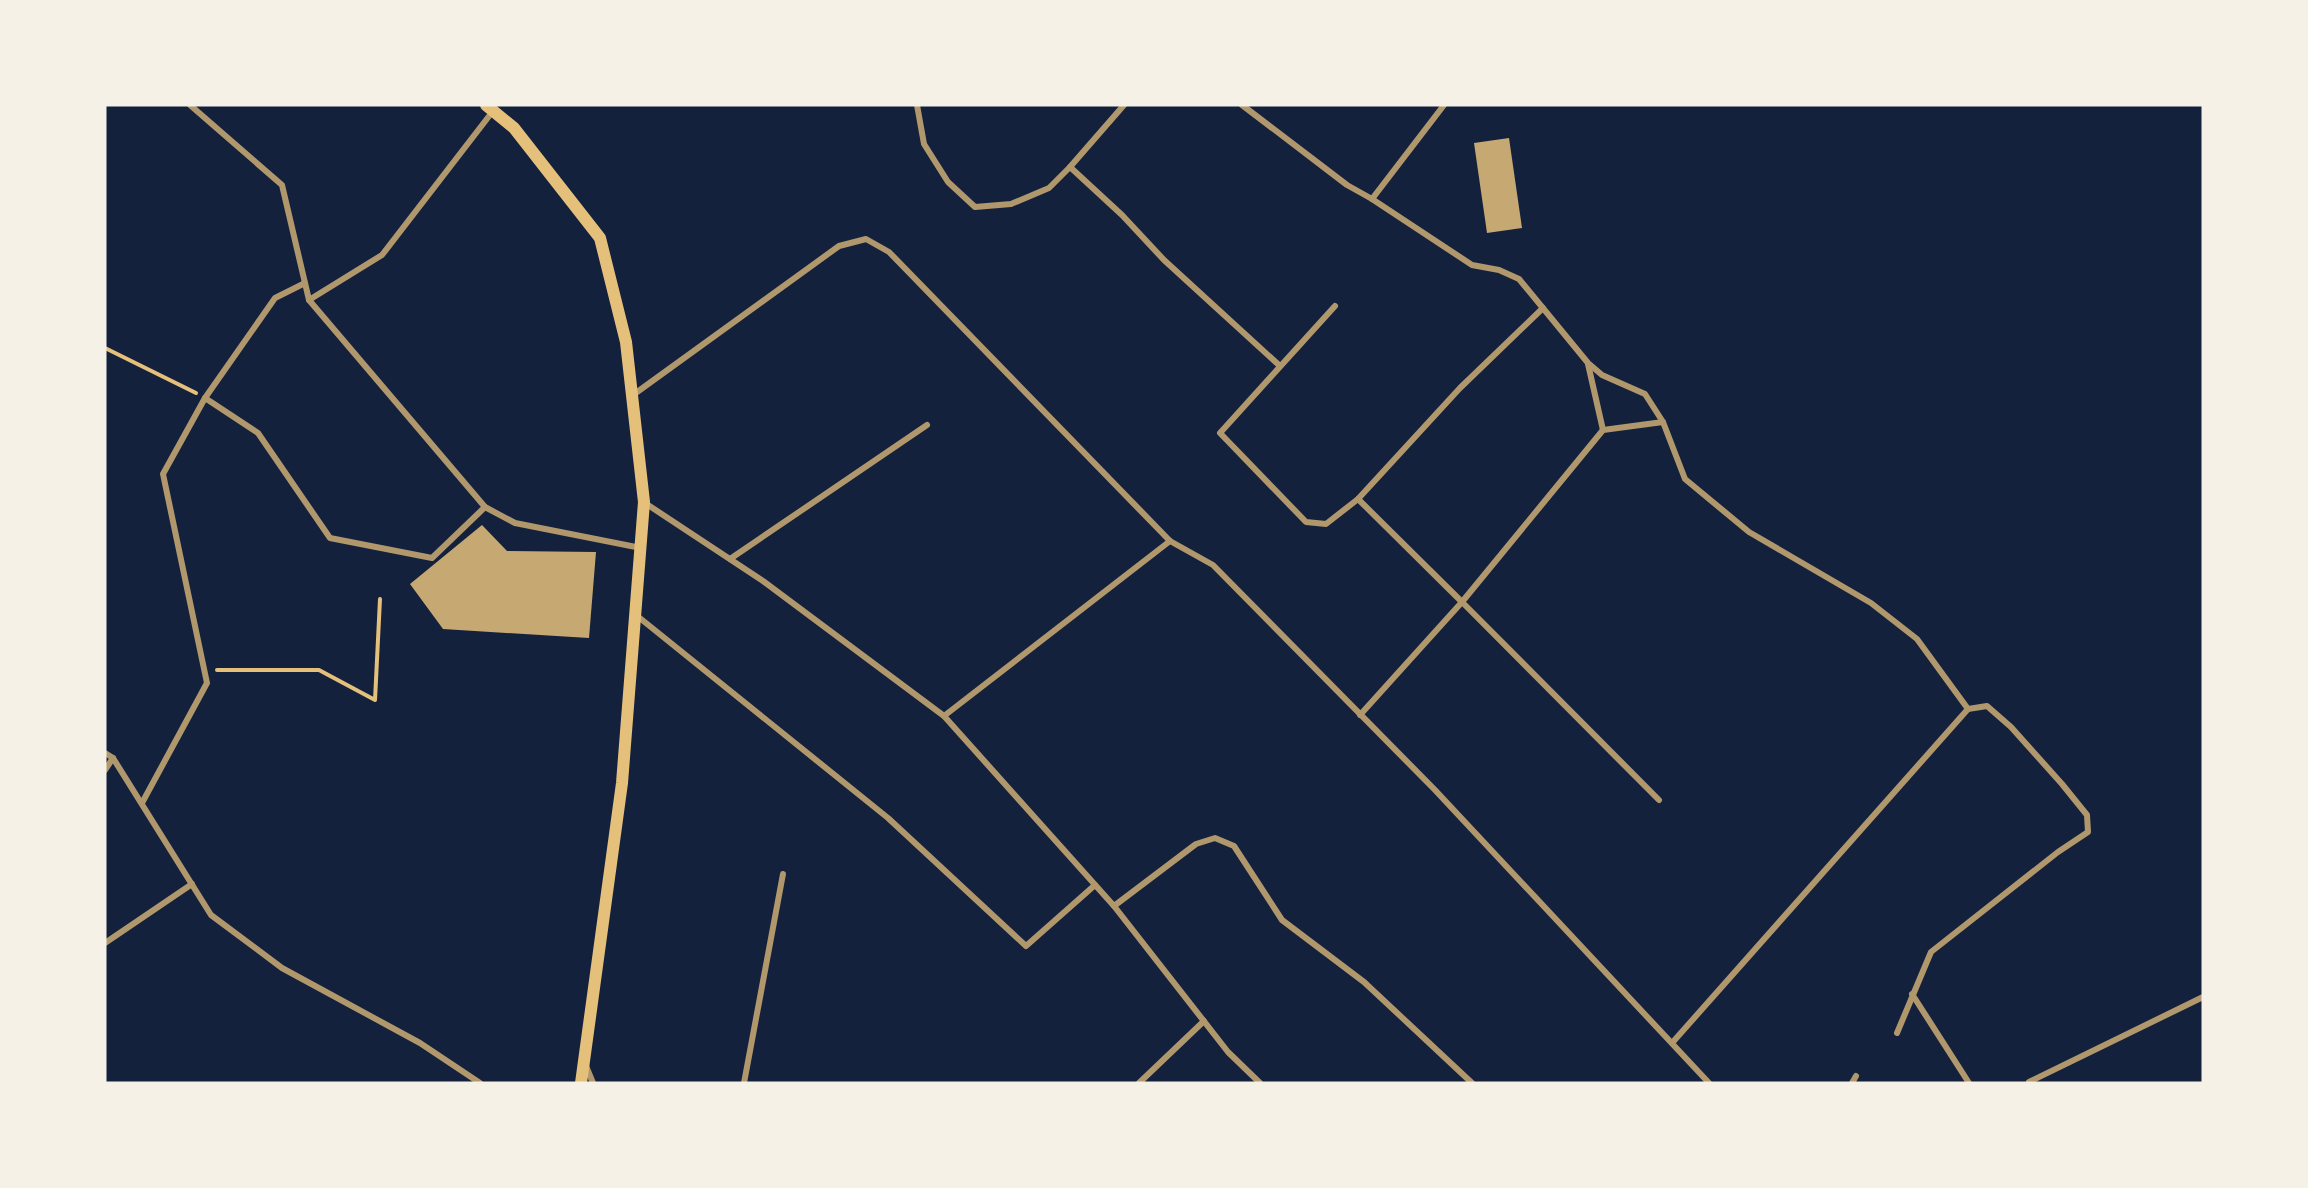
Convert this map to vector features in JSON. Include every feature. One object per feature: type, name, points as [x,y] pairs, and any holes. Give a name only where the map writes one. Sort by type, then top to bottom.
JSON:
[{"type":"main road","points":[[490,108],[514,128],[600,238],[626,342],[644,502],[622,783],[581,1083]]},
{"type":"street","points":[[190,105],[282,185],[309,300],[485,507],[515,523],[641,548]]},
{"type":"street","points":[[917,105],[924,144],[948,182],[975,207],[1011,204],[1049,188],[1124,105]]},
{"type":"street","points":[[1242,105],[1347,185],[1473,265],[1499,270],[1520,279],[1588,363],[1602,375],[1645,394],[1663,422],[1686,479],[1749,532],[1871,603],[1917,639],[1968,709]]},
{"type":"street","points":[[1372,199],[1444,105]]},
{"type":"street","points":[[309,300],[382,255],[490,108]]},
{"type":"street","points":[[1070,167],[1122,215],[1164,260],[1280,366]]},
{"type":"street","points":[[632,395],[839,246],[866,239],[889,252],[1170,541],[1213,565],[1435,790],[1708,1083]]},
{"type":"street","points":[[142,803],[207,683],[163,474],[205,398],[276,298],[305,283]]},
{"type":"street","points":[[1335,306],[1220,433],[1306,522],[1326,525],[1358,499],[1460,388],[1543,308]]},
{"type":"street","points":[[1588,363],[1603,430]]},
{"type":"street","points":[[205,398],[258,434],[330,538],[432,558],[485,507]]},
{"type":"street","points":[[1360,715],[1462,602],[1603,430],[1663,422]]},
{"type":"street","points":[[730,559],[927,425]]},
{"type":"street","points":[[1358,499],[1659,800]]},
{"type":"street","points":[[644,502],[763,581],[944,716],[1114,906],[1228,1052],[1260,1083]]},
{"type":"street","points":[[944,716],[1170,541]]},
{"type":"street","points":[[635,614],[888,818],[1026,946],[1095,885]]},
{"type":"street","points":[[1672,1043],[1968,709],[1987,706],[2011,727],[2062,784],[2086,815],[2088,832],[2058,852],[1931,952],[1897,1033]]},
{"type":"street","points":[[105,753],[113,758],[211,915],[282,968],[420,1043],[480,1083]]},
{"type":"street","points":[[105,770],[113,758]]},
{"type":"street","points":[[1114,906],[1196,844],[1215,838],[1234,846],[1282,920],[1364,982],[1472,1083]]},
{"type":"street","points":[[744,1083],[783,874]]},
{"type":"street","points":[[105,943],[192,884]]},
{"type":"street","points":[[1912,994],[1969,1083]]},
{"type":"street","points":[[2029,1082],[2203,997]]},
{"type":"street","points":[[1139,1083],[1204,1021]]},
{"type":"street","points":[[584,1063],[593,1083]]},
{"type":"street","points":[[1852,1083],[1856,1076]]},
{"type":"path","points":[[105,348],[205,398]]},
{"type":"path","points":[[204,670],[319,670],[375,700],[380,599]]},
{"type":"building","points":[[1509,138],[1522,228],[1487,233],[1474,143]]},
{"type":"building","points":[[482,525],[507,551],[596,552],[589,638],[443,629],[410,584]]}]
